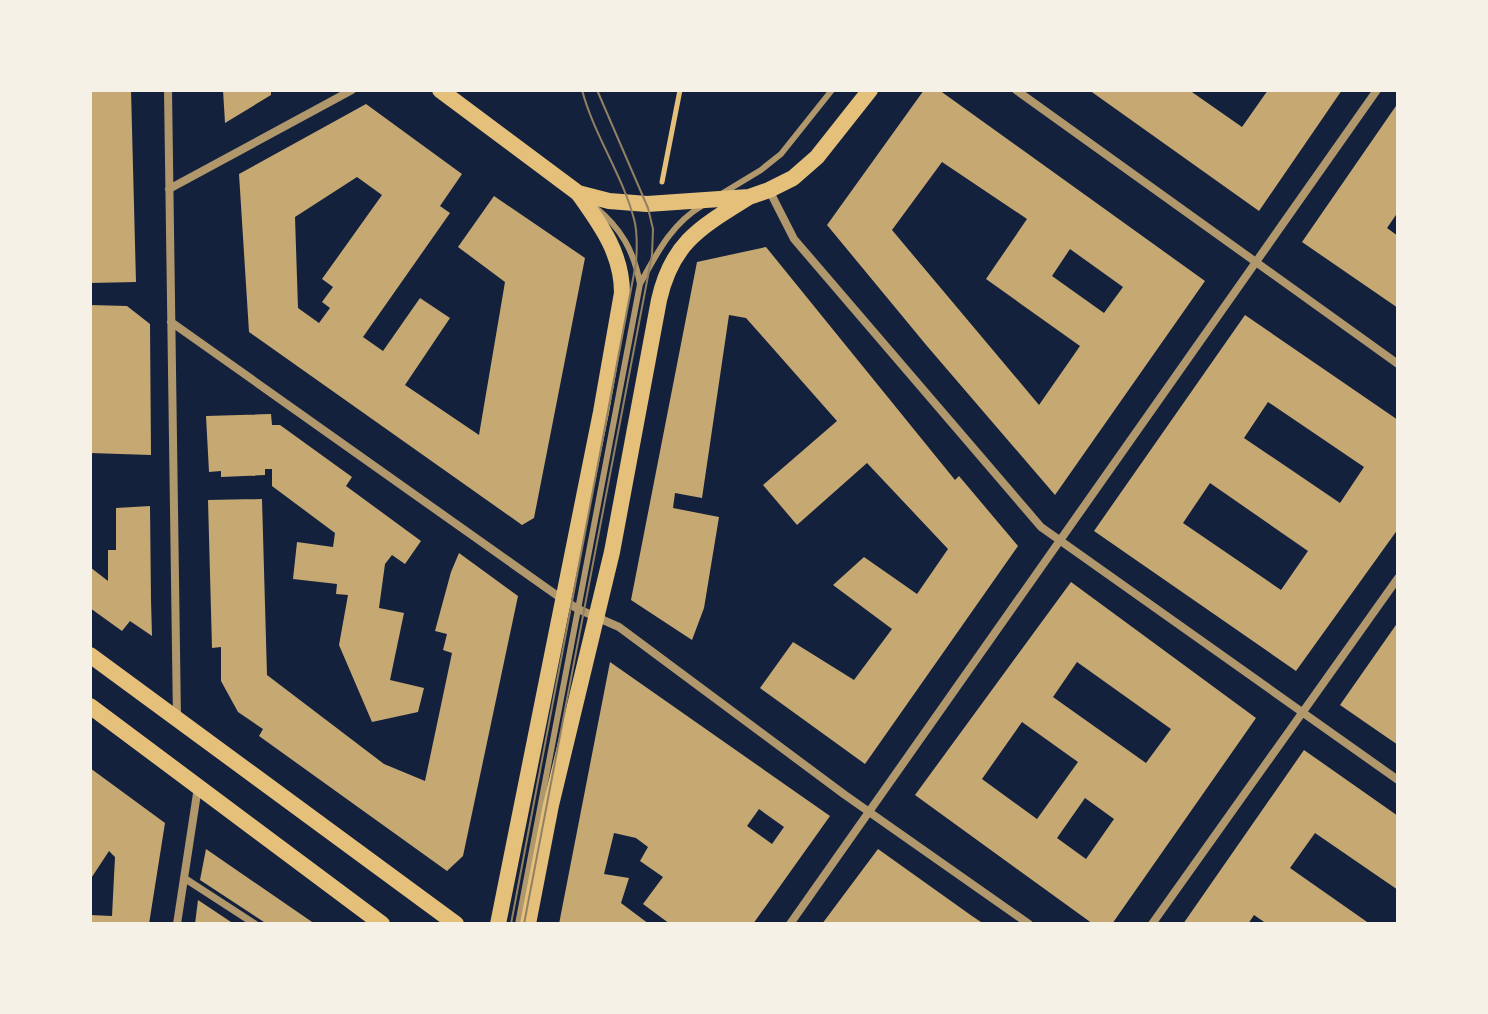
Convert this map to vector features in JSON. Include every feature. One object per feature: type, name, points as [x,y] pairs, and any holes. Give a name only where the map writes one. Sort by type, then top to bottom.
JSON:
[{"type":"main road","points":[[440,90],[578,193],[606,233],[617,256],[622,279],[622,293],[498,924]]},
{"type":"main road","points":[[578,193],[638,204],[749,197],[769,190],[793,178],[817,157],[870,90]]},
{"type":"main road","points":[[528,924],[551,805],[612,552],[667,269],[693,235],[749,197]]},
{"type":"main road","points":[[90,655],[456,924]]},
{"type":"main road","points":[[90,706],[382,924]]},
{"type":"street","points":[[168,90],[177,720]]},
{"type":"street","points":[[169,189],[352,90]]},
{"type":"street","points":[[1016,90],[1398,364]]},
{"type":"street","points":[[790,924],[1377,90]]},
{"type":"street","points":[[769,190],[794,239],[1041,527],[1398,780]]},
{"type":"street","points":[[171,322],[562,599],[619,627],[1029,924]]},
{"type":"street","points":[[1152,924],[1398,578]]},
{"type":"street","points":[[177,924],[199,786]]},
{"type":"street","points":[[184,878],[255,924]]},
{"type":"lane","points":[[518,924],[640,284],[673,228],[691,212],[761,170],[781,154],[832,90]]},
{"type":"lane","points":[[578,193],[624,236],[634,254],[640,284]]},
{"type":"path","points":[[662,183],[680,90]]},
{"type":"building","points":[[90,90],[131,90],[136,282],[90,283]]},
{"type":"building","points":[[223,90],[271,90],[271,95],[225,123]]},
{"type":"building","points":[[924,90],[939,90],[1205,281],[1055,495],[827,225]],"holes":[[[942,162],[1027,219],[986,279],[1080,346],[1039,405],[892,230]],[[1070,249],[1123,287],[1104,313],[1052,276]]]},
{"type":"building","points":[[1089,90],[1189,90],[1242,127],[1268,90],[1342,90],[1259,211]]},
{"type":"building","points":[[1398,103],[1398,212],[1387,228],[1398,236],[1398,308],[1302,242]]},
{"type":"building","points":[[366,104],[462,174],[440,206],[450,213],[363,337],[383,351],[420,298],[450,318],[405,385],[479,435],[505,282],[458,247],[494,196],[585,258],[534,518],[522,525],[249,332],[239,174]],"holes":[[[357,177],[382,195],[322,279],[333,287],[322,302],[330,308],[319,323],[298,308],[295,217]]]},
{"type":"building","points":[[766,247],[955,480],[959,476],[1018,546],[865,764],[760,688],[793,642],[854,680],[892,629],[833,585],[864,557],[917,594],[948,549],[867,463],[797,525],[763,485],[837,421],[746,318],[729,315],[702,498],[675,493],[673,508],[719,517],[704,608],[692,640],[631,600],[697,262]]},
{"type":"building","points":[[90,305],[127,306],[150,324],[151,455],[90,453]]},
{"type":"building","points":[[1245,315],[1398,420],[1398,529],[1296,671],[1094,531]],"holes":[[[1268,402],[1364,467],[1340,503],[1244,438]],[[1210,483],[1308,551],[1281,590],[1183,523]]]},
{"type":"building","points":[[271,414],[272,425],[280,425],[352,477],[346,486],[421,541],[405,564],[392,555],[385,564],[379,608],[404,613],[390,680],[424,688],[418,712],[372,722],[339,645],[348,595],[336,594],[337,584],[293,579],[297,542],[333,547],[335,533],[272,486],[272,469],[265,469],[265,475],[221,477],[221,471],[209,472],[206,416]]},
{"type":"building","points":[[262,499],[267,675],[384,764],[425,781],[452,653],[443,650],[447,634],[435,631],[459,553],[518,596],[463,856],[447,871],[259,736],[263,729],[238,712],[221,681],[221,647],[212,648],[208,500]]},
{"type":"building","points":[[150,506],[152,636],[130,621],[122,631],[90,608],[90,567],[108,581],[108,550],[116,550],[116,508]]},
{"type":"building","points":[[1071,582],[1256,718],[1112,924],[1093,924],[915,795]],"holes":[[[1077,662],[1171,729],[1146,763],[1053,697]],[[1022,722],[1078,762],[1037,819],[982,779]],[[1085,798],[1114,819],[1086,859],[1057,838]]]},
{"type":"building","points":[[1398,622],[1398,745],[1340,705]]},
{"type":"building","points":[[610,662],[830,816],[753,924],[670,924],[643,904],[663,877],[640,861],[648,847],[636,838],[614,833],[604,874],[629,878],[621,903],[649,924],[559,924]],"holes":[[[759,809],[784,827],[772,844],[747,826]]]},
{"type":"building","points":[[1304,750],[1398,816],[1398,890],[1315,833],[1290,868],[1370,924],[1267,924],[1254,915],[1248,924],[1183,924]]},
{"type":"building","points":[[90,768],[165,823],[149,924],[90,924],[90,915],[112,916],[115,857],[109,851],[90,880]]},
{"type":"building","points":[[206,849],[315,924],[267,924],[200,880]]},
{"type":"building","points":[[878,849],[972,916],[984,924],[822,924]]},
{"type":"building","points":[[198,900],[234,924],[195,924]]},
{"type":"tram line","points":[[511,924],[636,263],[637,235],[629,202],[582,90]]},
{"type":"tram line","points":[[524,924],[652,255],[653,229],[648,208],[597,90]]}]
